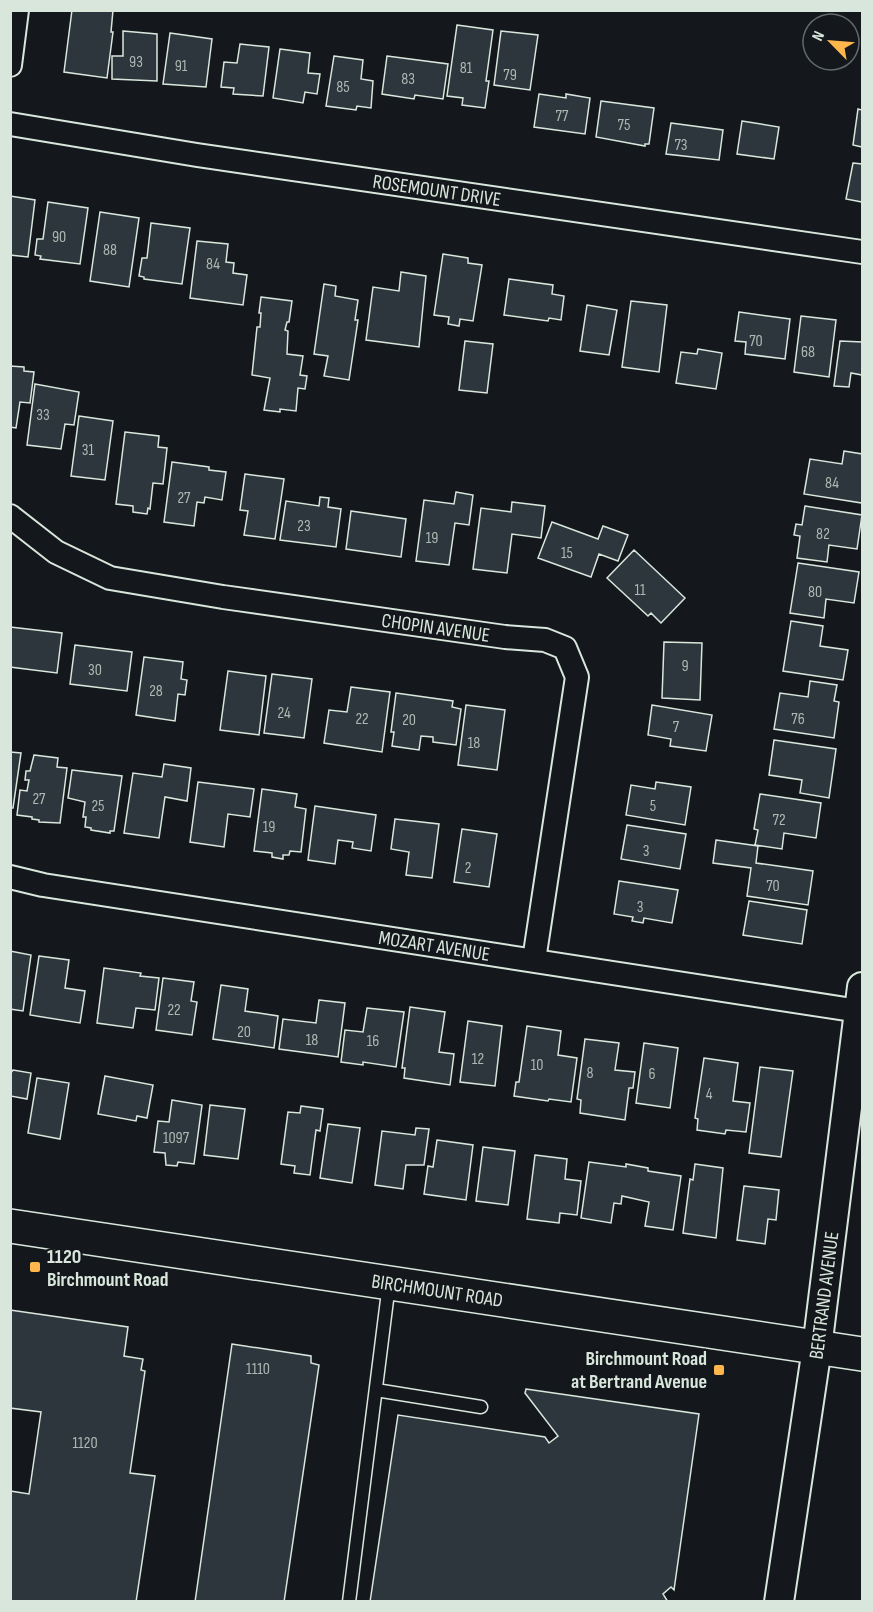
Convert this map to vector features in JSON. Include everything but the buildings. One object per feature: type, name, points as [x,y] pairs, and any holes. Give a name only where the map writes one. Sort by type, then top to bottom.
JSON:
[{"type":"main road","name":"BIRCHMOUNT ROAD","points":[[10,1226],[862,1354]]},
{"type":"street","points":[[10,65],[17,10]]},
{"type":"street","name":"ROSEMOUNT DRIVE","points":[[10,124],[197,156],[862,252]]},
{"type":"street","name":"CHOPIN AVENUE","points":[[10,516],[56,552],[110,578],[328,612],[505,637],[545,640],[565,648],[577,677],[534,960]]},
{"type":"street","name":"MOZART AVENUE","points":[[10,877],[43,885],[534,960],[861,999]]},
{"type":"street","name":"BERTRAND AVENUE","points":[[779,1602],[817,1348],[861,999]]},
{"type":"lane","points":[[349,1602],[390,1283]]},
{"type":"lane","points":[[376,1390],[481,1407]]},
{"type":"place","name":"1120 Birchmount Road","points":[[35,1267]]},
{"type":"place","name":"Birchmount Road at Bertrand Avenue","points":[[719,1370]]}]
